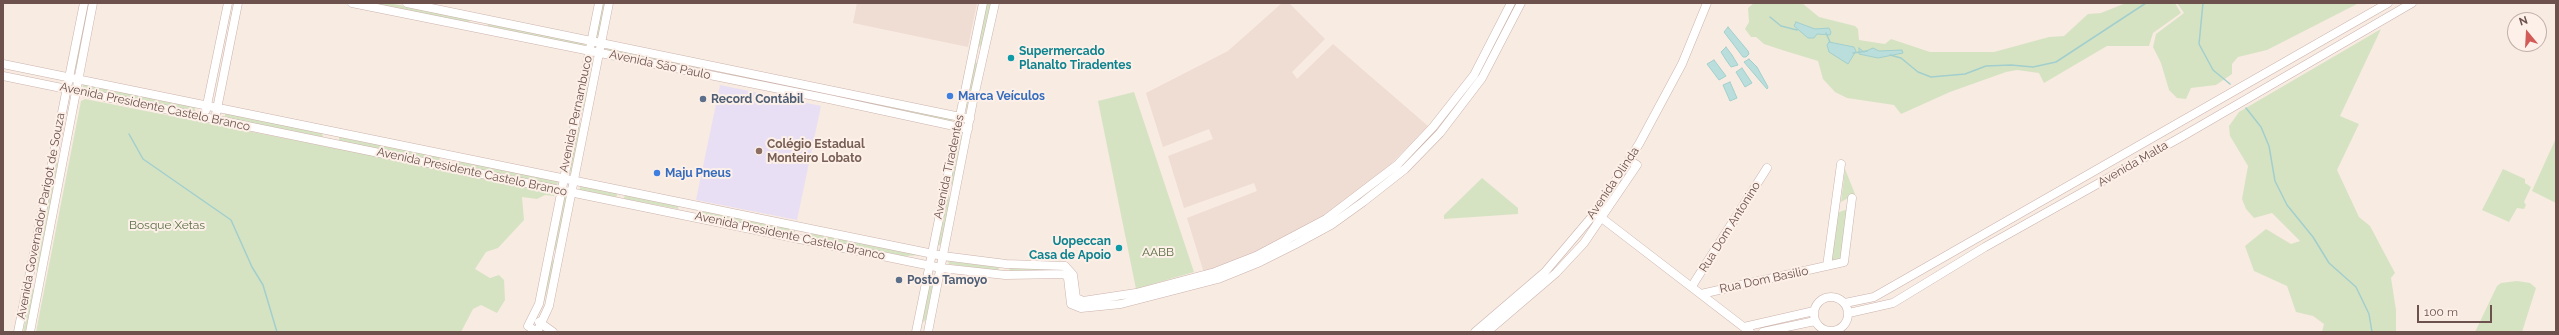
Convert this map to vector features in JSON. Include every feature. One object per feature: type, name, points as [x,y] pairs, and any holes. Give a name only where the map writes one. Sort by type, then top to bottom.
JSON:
[{"type":"street","name":"Avenida Governador Parigot de Souza","points":[[18,332],[84,3]]},
{"type":"street","name":"Avenida Governador Parigot de Souza","points":[[30,332],[80,79],[93,3]]},
{"type":"street","points":[[204,117],[228,3]]},
{"type":"street","points":[[215,119],[238,3]]},
{"type":"street","name":"Avenida São Paulo","points":[[352,3],[968,129]]},
{"type":"street","name":"Avenida São Paulo","points":[[407,3],[970,119]]},
{"type":"street","name":"Avenida Pernambuco","points":[[599,3],[563,177],[539,304],[528,326],[537,332],[542,325],[549,306],[564,222],[609,3]]},
{"type":"street","name":"Avenida Tiradentes","points":[[916,332],[983,3]]},
{"type":"street","name":"Avenida Tiradentes","points":[[928,332],[970,119],[995,3]]},
{"type":"street","points":[[1076,304],[1136,293],[1215,272],[1256,256],[1326,219],[1396,165],[1433,127],[1474,74],[1511,3]]},
{"type":"street","points":[[1076,304],[1097,307],[1121,304],[1218,279],[1260,262],[1331,225],[1364,202],[1405,169],[1440,133],[1482,78],[1521,3]]},
{"type":"street","name":"Avenida Olinda","points":[[1487,332],[1556,273],[1602,219],[1634,163],[1682,64],[1707,3]]},
{"type":"street","name":"Avenida Malta","points":[[1845,303],[1874,297],[2388,3]]},
{"type":"street","name":"Avenida Malta","points":[[1849,313],[1893,303],[1985,247],[2176,140],[2412,3]]},
{"type":"street","name":"Avenida Presidente Castelo Branco","points":[[3,64],[622,189],[943,256],[1006,264],[1064,266],[1073,275],[1076,304]]},
{"type":"street","name":"Avenida Presidente Castelo Branco","points":[[3,76],[941,268],[1005,275],[1065,274],[1076,304]]},
{"type":"street","name":"Avenida Olinda","points":[[1475,332],[1530,286],[1556,261],[1634,163]]},
{"type":"street","points":[[1827,266],[1841,164]]},
{"type":"street","name":"Rua Dom Antonino","points":[[1692,286],[1767,168]]},
{"type":"street","points":[[619,202],[622,189]]},
{"type":"street","name":"Rua Dom Basilio","points":[[1701,294],[1844,262],[1852,198]]},
{"type":"street","points":[[1602,219],[1747,329],[1814,312]]},
{"type":"street","points":[[555,221],[564,222]]},
{"type":"street","points":[[916,262],[922,257],[919,251]]},
{"type":"street","points":[[1829,297],[1836,297],[1845,303],[1849,313],[1846,324],[1834,331],[1823,329],[1815,321],[1814,312],[1819,302],[1829,297]]},
{"type":"street","points":[[533,318],[553,332]]},
{"type":"street","points":[[1763,332],[1815,321]]},
{"type":"shaded area","points":[[857,3],[977,3],[968,47],[853,23]]},
{"type":"shaded area","points":[[1282,3],[1289,3],[1325,39],[1292,72],[1297,79],[1333,44],[1428,126],[1390,165],[1326,216],[1256,254],[1204,273],[1187,218],[1257,191],[1254,183],[1184,208],[1168,156],[1213,139],[1209,129],[1163,147],[1146,93],[1228,51]]},
{"type":"shaded area","name":"Colégio Estadual Monteiro Lobato","points":[[720,85],[821,106],[797,220],[696,200]]},
{"type":"green space","points":[[369,3],[389,3],[470,19],[469,23]]},
{"type":"green space","points":[[602,3],[607,3],[600,37],[596,36]]},
{"type":"green space","points":[[986,3],[991,3],[981,47],[977,45]]},
{"type":"green space","points":[[1754,3],[1802,3],[1819,17],[1855,26],[1858,29],[1859,40],[1885,44],[1891,39],[1930,52],[1994,52],[2049,37],[2064,36],[2088,14],[2101,13],[2126,3],[2175,3],[2181,13],[2153,33],[2149,46],[2107,46],[2044,83],[2039,73],[2017,70],[2006,72],[1950,92],[1901,114],[1894,105],[1847,98],[1835,92],[1823,79],[1818,61],[1764,44],[1756,37],[1751,37],[1745,29],[1749,22],[1748,8]]},
{"type":"green space","points":[[2177,3],[2359,3],[2267,50],[2238,57],[2232,64],[2232,74],[2216,85],[2191,88],[2186,99],[2177,98],[2169,90],[2161,63],[2153,47],[2156,34],[2184,13]]},
{"type":"green space","points":[[85,19],[77,69],[74,70]]},
{"type":"green space","points":[[488,24],[585,43],[584,47],[487,28]]},
{"type":"green space","points":[[2381,29],[2340,116],[2359,124],[2337,170],[2359,217],[2370,226],[2395,273],[2391,278],[2396,310],[2396,332],[2322,332],[2324,324],[2313,316],[2296,312],[2287,286],[2254,271],[2245,246],[2266,229],[2291,244],[2300,241],[2272,213],[2254,218],[2246,209],[2242,199],[2248,166],[2230,136],[2229,126],[2239,112]]},
{"type":"green space","points":[[607,47],[707,68],[706,72],[606,51]]},
{"type":"green space","points":[[591,58],[595,59],[584,110],[580,110]]},
{"type":"green space","points":[[974,62],[978,63],[968,110],[966,110]]},
{"type":"green space","points":[[729,73],[823,91],[822,95],[728,77]]},
{"type":"green space","points":[[83,84],[195,107],[195,109],[194,111],[82,89]]},
{"type":"green space","name":"AABB","points":[[1134,92],[1194,272],[1136,289],[1098,101]]},
{"type":"green space","points":[[840,94],[953,118],[952,122],[839,98]]},
{"type":"green space","name":"Bosque Xetas","points":[[85,99],[556,192],[554,196],[545,195],[537,199],[522,197],[524,220],[498,248],[486,252],[475,269],[490,278],[499,275],[504,280],[505,300],[497,313],[481,305],[473,309],[461,332],[36,332],[81,101]]},
{"type":"green space","points":[[225,113],[322,133],[323,137],[225,118]]},
{"type":"green space","points":[[578,123],[581,124],[571,174],[568,173]]},
{"type":"green space","points":[[1434,131],[1436,132],[1404,167],[1332,222],[1330,219],[1401,165]]},
{"type":"green space","points":[[960,135],[963,136],[954,184],[950,185]]},
{"type":"green space","points":[[339,136],[439,157],[440,159],[437,162],[339,141]]},
{"type":"green space","points":[[2556,138],[2556,203],[2532,191]]},
{"type":"green space","points":[[459,161],[558,181],[558,183],[556,185],[459,165]]},
{"type":"green space","points":[[56,162],[62,163],[41,270],[36,270]]},
{"type":"green space","points":[[1845,169],[1855,194],[1841,202]]},
{"type":"green space","points":[[2503,169],[2525,179],[2525,183],[2531,187],[2524,202],[2526,205],[2524,209],[2517,208],[2509,222],[2482,210]]},
{"type":"green space","points":[[1482,178],[1518,208],[1518,214],[1444,219],[1444,215]]},
{"type":"green space","points":[[580,185],[617,193],[617,196],[615,197],[580,190]]},
{"type":"green space","points":[[625,194],[678,206],[678,209],[624,199]]},
{"type":"green space","points":[[565,196],[567,198],[557,249],[554,250]]},
{"type":"green space","points":[[948,196],[950,198],[942,243],[938,246]]},
{"type":"green space","points":[[1850,208],[1843,260],[1831,263],[1837,213]]},
{"type":"green space","points":[[699,210],[795,229],[795,232],[793,234],[699,215]]},
{"type":"green space","points":[[811,232],[921,255],[904,256],[811,237]]},
{"type":"green space","points":[[552,260],[555,261],[544,302],[543,300]]},
{"type":"green space","points":[[948,261],[998,267],[999,269],[997,271],[949,264]]},
{"type":"green space","points":[[1009,267],[1060,270],[1010,271]]},
{"type":"green space","points":[[932,274],[934,278],[926,320],[923,322],[921,321]]},
{"type":"green space","points":[[2517,281],[2530,283],[2536,288],[2522,332],[2475,332],[2497,286],[2501,283]]},
{"type":"green space","points":[[34,289],[28,332],[23,332],[32,290]]},
{"type":"water","points":[[1796,22],[1815,29],[1829,28],[1831,32],[1830,35],[1817,34],[1814,38],[1808,38],[1794,26]]},
{"type":"water","points":[[1728,27],[1748,51],[1749,54],[1746,57],[1743,57],[1724,32]]},
{"type":"water","points":[[1829,42],[1854,47],[1856,51],[1848,64],[1829,52],[1827,45]]},
{"type":"water","points":[[1726,47],[1738,65],[1731,67],[1726,60],[1721,52]]},
{"type":"water","points":[[1859,48],[1864,52],[1873,48],[1879,51],[1902,50],[1903,53],[1878,58],[1859,54]]},
{"type":"water","points":[[1749,59],[1757,67],[1768,87],[1767,89],[1744,62]]},
{"type":"water","points":[[1714,60],[1726,76],[1719,80],[1707,64]]},
{"type":"water","points":[[1742,68],[1752,83],[1745,87],[1736,72]]},
{"type":"water","points":[[1730,82],[1737,98],[1730,101],[1723,85]]},
{"type":"waterway","points":[[1890,55],[1901,58],[1918,72],[1931,77],[1965,74],[1986,66],[2011,65],[2033,67],[2056,62],[2146,3]]},
{"type":"waterway","points":[[2203,3],[2199,44],[2213,70],[2230,84]]},
{"type":"waterway","points":[[1770,17],[1781,26],[1797,30]]},
{"type":"waterway","points":[[1826,33],[1830,42]]},
{"type":"waterway","points":[[1853,53],[1867,51]]},
{"type":"waterway","points":[[2246,108],[2261,127],[2269,146],[2275,181],[2287,205],[2313,237],[2329,263],[2356,287],[2369,314],[2372,332]]},
{"type":"waterway","points":[[129,134],[143,159],[231,220],[252,267],[263,285],[277,332]]},
{"type":"place","name":"Supermercado Planalto Tiradentes","points":[[1011,58]]},
{"type":"place","name":"Marca Veículos","points":[[950,96]]},
{"type":"place","name":"Record Contábil","points":[[703,99]]},
{"type":"place","name":"Colégio Estadual Monteiro Lobato","points":[[759,151]]},
{"type":"place","name":"Maju Pneus","points":[[657,173]]},
{"type":"place","name":"Uopeccan Casa de Apoio","points":[[1119,248]]},
{"type":"place","name":"Posto Tamoyo","points":[[899,280]]}]
